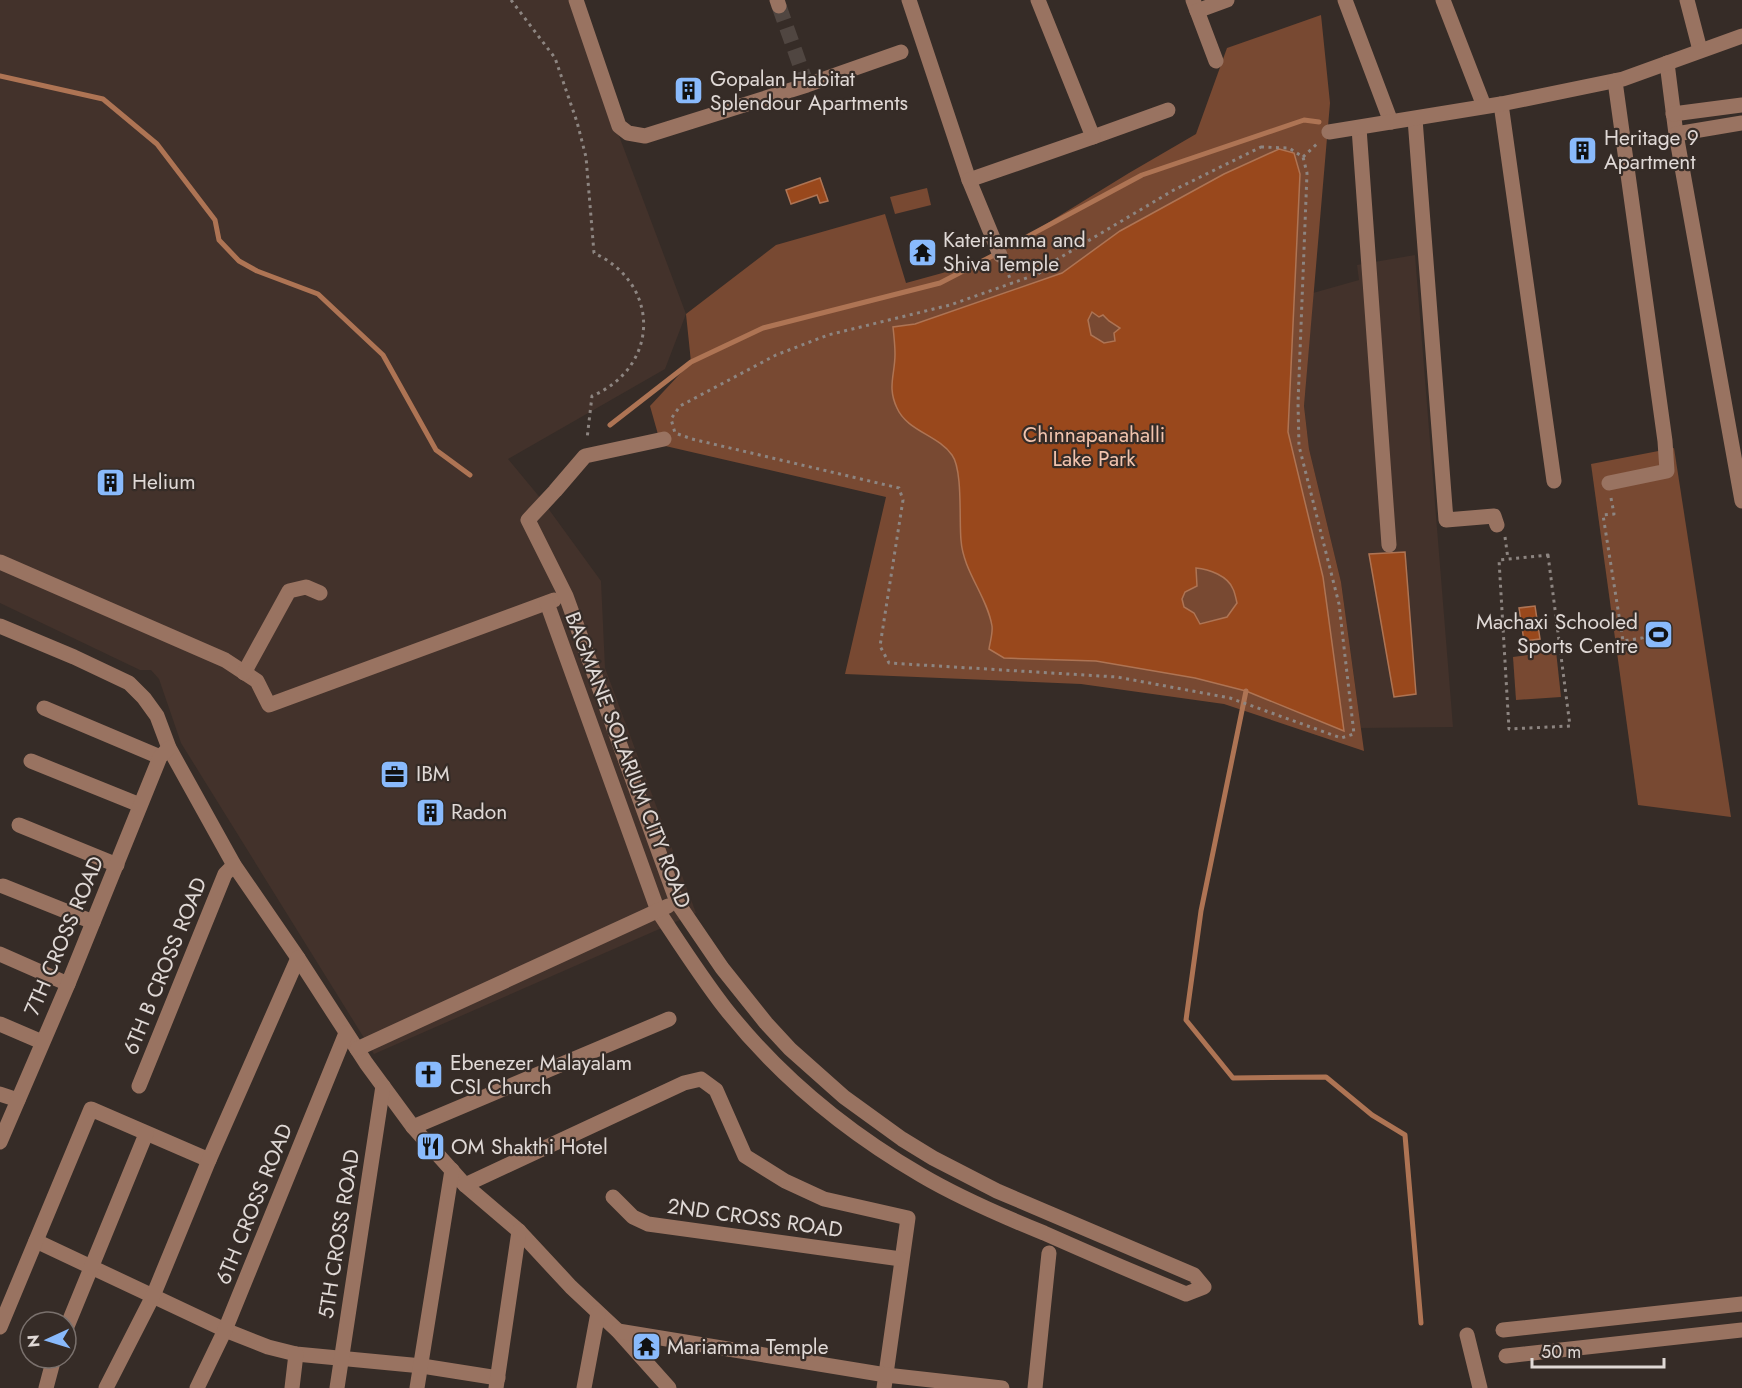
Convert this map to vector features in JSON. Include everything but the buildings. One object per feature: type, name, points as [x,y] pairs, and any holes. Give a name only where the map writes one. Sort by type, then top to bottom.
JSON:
[{"type":"street","points":[[576,0],[619,126],[628,133],[645,136],[807,85],[901,52]]},
{"type":"street","points":[[909,0],[969,180],[1000,255]]},
{"type":"street","points":[[1038,0],[1094,137]]},
{"type":"street","points":[[1216,61],[1195,6],[1227,0]]},
{"type":"street","points":[[1345,0],[1391,122]]},
{"type":"street","points":[[1443,0],[1484,106]]},
{"type":"street","points":[[1687,0],[1700,50]]},
{"type":"street","points":[[1329,132],[1501,104],[1615,81],[1742,36]]},
{"type":"street","points":[[1667,63],[1676,134],[1742,501]]},
{"type":"street","points":[[1609,483],[1667,471],[1665,441],[1615,81]]},
{"type":"street","points":[[1501,104],[1554,481]]},
{"type":"street","points":[[1673,114],[1742,105]]},
{"type":"street","points":[[969,180],[1168,110]]},
{"type":"street","points":[[1415,119],[1446,520],[1494,516],[1497,525]]},
{"type":"street","points":[[1676,134],[1742,123]]},
{"type":"street","points":[[1359,128],[1389,545]]},
{"type":"street","points":[[585,456],[664,439]]},
{"type":"street","name":"BAGMANE SOLARIUM CITY ROAD","points":[[547,603],[658,910],[705,981],[750,1037],[802,1089],[875,1147],[922,1176],[988,1210],[1186,1294],[1204,1287],[1194,1275],[964,1175],[902,1139],[872,1119],[816,1074],[766,1023],[722,968],[677,902],[566,596],[528,520],[585,456]]},
{"type":"street","points":[[0,562],[225,660],[257,681],[269,705],[566,596]]},
{"type":"street","points":[[244,673],[289,591],[306,587],[320,593]]},
{"type":"street","points":[[0,626],[129,683],[144,698],[157,716],[165,752],[234,865],[412,1128],[465,1185],[519,1232],[618,1331],[657,1382],[669,1388]]},
{"type":"street","points":[[44,708],[165,752]]},
{"type":"street","name":"7TH CROSS ROAD","points":[[0,1142],[68,984],[140,805],[165,752]]},
{"type":"street","points":[[32,761],[140,805]]},
{"type":"street","points":[[19,825],[117,865]]},
{"type":"street","name":"6TH B CROSS ROAD","points":[[139,1086],[225,874],[234,865]]},
{"type":"street","points":[[3,886],[93,922]]},
{"type":"street","points":[[357,1048],[677,902]]},
{"type":"street","points":[[0,954],[68,984]]},
{"type":"street","points":[[107,1385],[153,1296],[209,1160],[298,958]]},
{"type":"street","points":[[412,1128],[669,1019]]},
{"type":"street","points":[[0,1024],[42,1042]]},
{"type":"street","name":"6TH CROSS ROAD","points":[[197,1388],[225,1330],[346,1033]]},
{"type":"street","points":[[465,1185],[684,1083],[701,1078],[716,1090],[745,1156],[786,1181],[824,1199],[908,1218],[885,1382]]},
{"type":"street","name":"5TH CROSS ROAD","points":[[336,1388],[383,1086]]},
{"type":"street","points":[[0,1094],[18,1100]]},
{"type":"street","points":[[0,1327],[91,1109],[209,1160]]},
{"type":"street","points":[[74,1310],[146,1134]]},
{"type":"street","points":[[417,1388],[452,1170]]},
{"type":"street","name":"2ND CROSS ROAD","points":[[613,1197],[633,1217],[648,1224],[901,1259]]},
{"type":"street","points":[[36,1241],[225,1330],[268,1347],[296,1354],[422,1366],[497,1383],[519,1232]]},
{"type":"street","points":[[1035,1388],[1049,1253]]},
{"type":"street","points":[[1503,1330],[1742,1304]]},
{"type":"street","points":[[584,1388],[598,1313]]},
{"type":"street","points":[[1506,1356],[1742,1330]]},
{"type":"street","points":[[618,1331],[885,1382],[1002,1388]]},
{"type":"street","points":[[1467,1335],[1480,1388]]},
{"type":"street","points":[[292,1388],[296,1354]]},
{"type":"street","points":[[46,1388],[51,1370]]},
{"type":"path","points":[[511,0],[555,58],[577,122],[586,157],[594,253],[606,258],[626,275],[643,309],[643,336],[634,362],[616,383],[592,396],[585,456]]},
{"type":"path","points":[[1303,157],[1329,132]]},
{"type":"path","points":[[1261,147],[1289,148],[1303,157],[1307,173],[1298,403],[1299,446],[1339,604],[1354,734],[1341,738],[1230,698],[1117,677],[889,663],[880,646],[903,500],[899,488],[675,433],[671,419],[680,406],[776,355],[828,335],[951,305],[1038,274],[1056,260],[1172,191],[1261,147]]},
{"type":"path","points":[[1609,483],[1614,514],[1603,515],[1623,641],[1642,638],[1643,642]]},
{"type":"path","points":[[1548,555],[1570,726],[1509,729],[1499,560],[1548,555]]},
{"type":"shaded area","points":[[0,0],[568,0],[686,314],[665,369],[508,459],[542,500],[601,581],[605,668],[696,913],[374,1054],[181,743],[159,679],[151,670],[140,670],[0,603]]},
{"type":"shaded area","points":[[1279,149],[1294,153],[1300,174],[1288,432],[1323,577],[1344,731],[1246,691],[1195,678],[1096,661],[1004,658],[989,649],[992,629],[989,615],[963,551],[960,532],[959,483],[955,462],[946,448],[915,428],[902,416],[892,394],[895,354],[893,327],[915,324],[1062,273],[1120,231],[1224,174]],"holes":[[[1092,312],[1099,317],[1103,315],[1120,328],[1114,333],[1115,341],[1104,343],[1091,335],[1088,320]],[[1196,568],[1218,574],[1231,584],[1237,603],[1227,617],[1200,624],[1194,613],[1184,607],[1182,599],[1185,592],[1197,586]]]},
{"type":"shaded area","points":[[820,178],[828,201],[820,203],[817,195],[791,204],[786,190]]},
{"type":"shaded area","points":[[1415,255],[1453,727],[1361,728],[1341,582],[1309,449],[1304,406],[1313,293],[1359,280],[1357,265]]},
{"type":"shaded area","points":[[1405,552],[1416,694],[1394,697],[1369,554]]},
{"type":"shaded area","points":[[1535,606],[1540,639],[1524,641],[1519,608]]},
{"type":"green space","name":"Chinnapanahalli Lake Park","points":[[1321,15],[1330,103],[1304,406],[1309,449],[1341,582],[1364,751],[1224,704],[1081,684],[845,674],[886,497],[661,445],[650,406],[691,362],[686,314],[776,245],[885,214],[906,283],[986,261],[1196,134],[1227,48]]},
{"type":"green space","points":[[927,188],[931,205],[895,214],[890,197]]},
{"type":"green space","name":"Machaxi Schooled Sports Centre","points":[[1674,448],[1731,817],[1638,805],[1591,464]]},
{"type":"green space","points":[[1556,651],[1561,697],[1516,700],[1513,657]]},
{"type":"waterway","points":[[0,76],[103,99],[157,144],[215,220],[219,240],[239,261],[257,271],[318,294],[383,355],[436,450],[470,475]]},
{"type":"waterway","points":[[1010,246],[1142,175],[1304,120],[1319,122]]},
{"type":"waterway","points":[[610,425],[691,362],[763,328],[940,283],[998,253]]},
{"type":"waterway","points":[[1246,691],[1201,911],[1186,1020],[1233,1078],[1326,1077],[1372,1115],[1405,1135],[1421,1323]]},
{"type":"tunnel","points":[[779,6],[807,85]]},
{"type":"place","name":"Gopalan Habitat Splendour Apartments","points":[[689,91]]},
{"type":"place","name":"Heritage 9 Apartment","points":[[1583,150]]},
{"type":"place","name":"Kateriamma and Shiva Temple","points":[[922,252]]},
{"type":"place","name":"Helium","points":[[111,482]]},
{"type":"place","name":"Machaxi Schooled Sports Centre","points":[[1659,634]]},
{"type":"place","name":"IBM","points":[[395,774]]},
{"type":"place","name":"Radon","points":[[430,812]]},
{"type":"place","name":"Ebenezer Malayalam CSI Church","points":[[429,1075]]},
{"type":"place","name":"OM Shakthi Hotel","points":[[430,1147]]},
{"type":"place","name":"Mariamma Temple","points":[[646,1347]]}]
